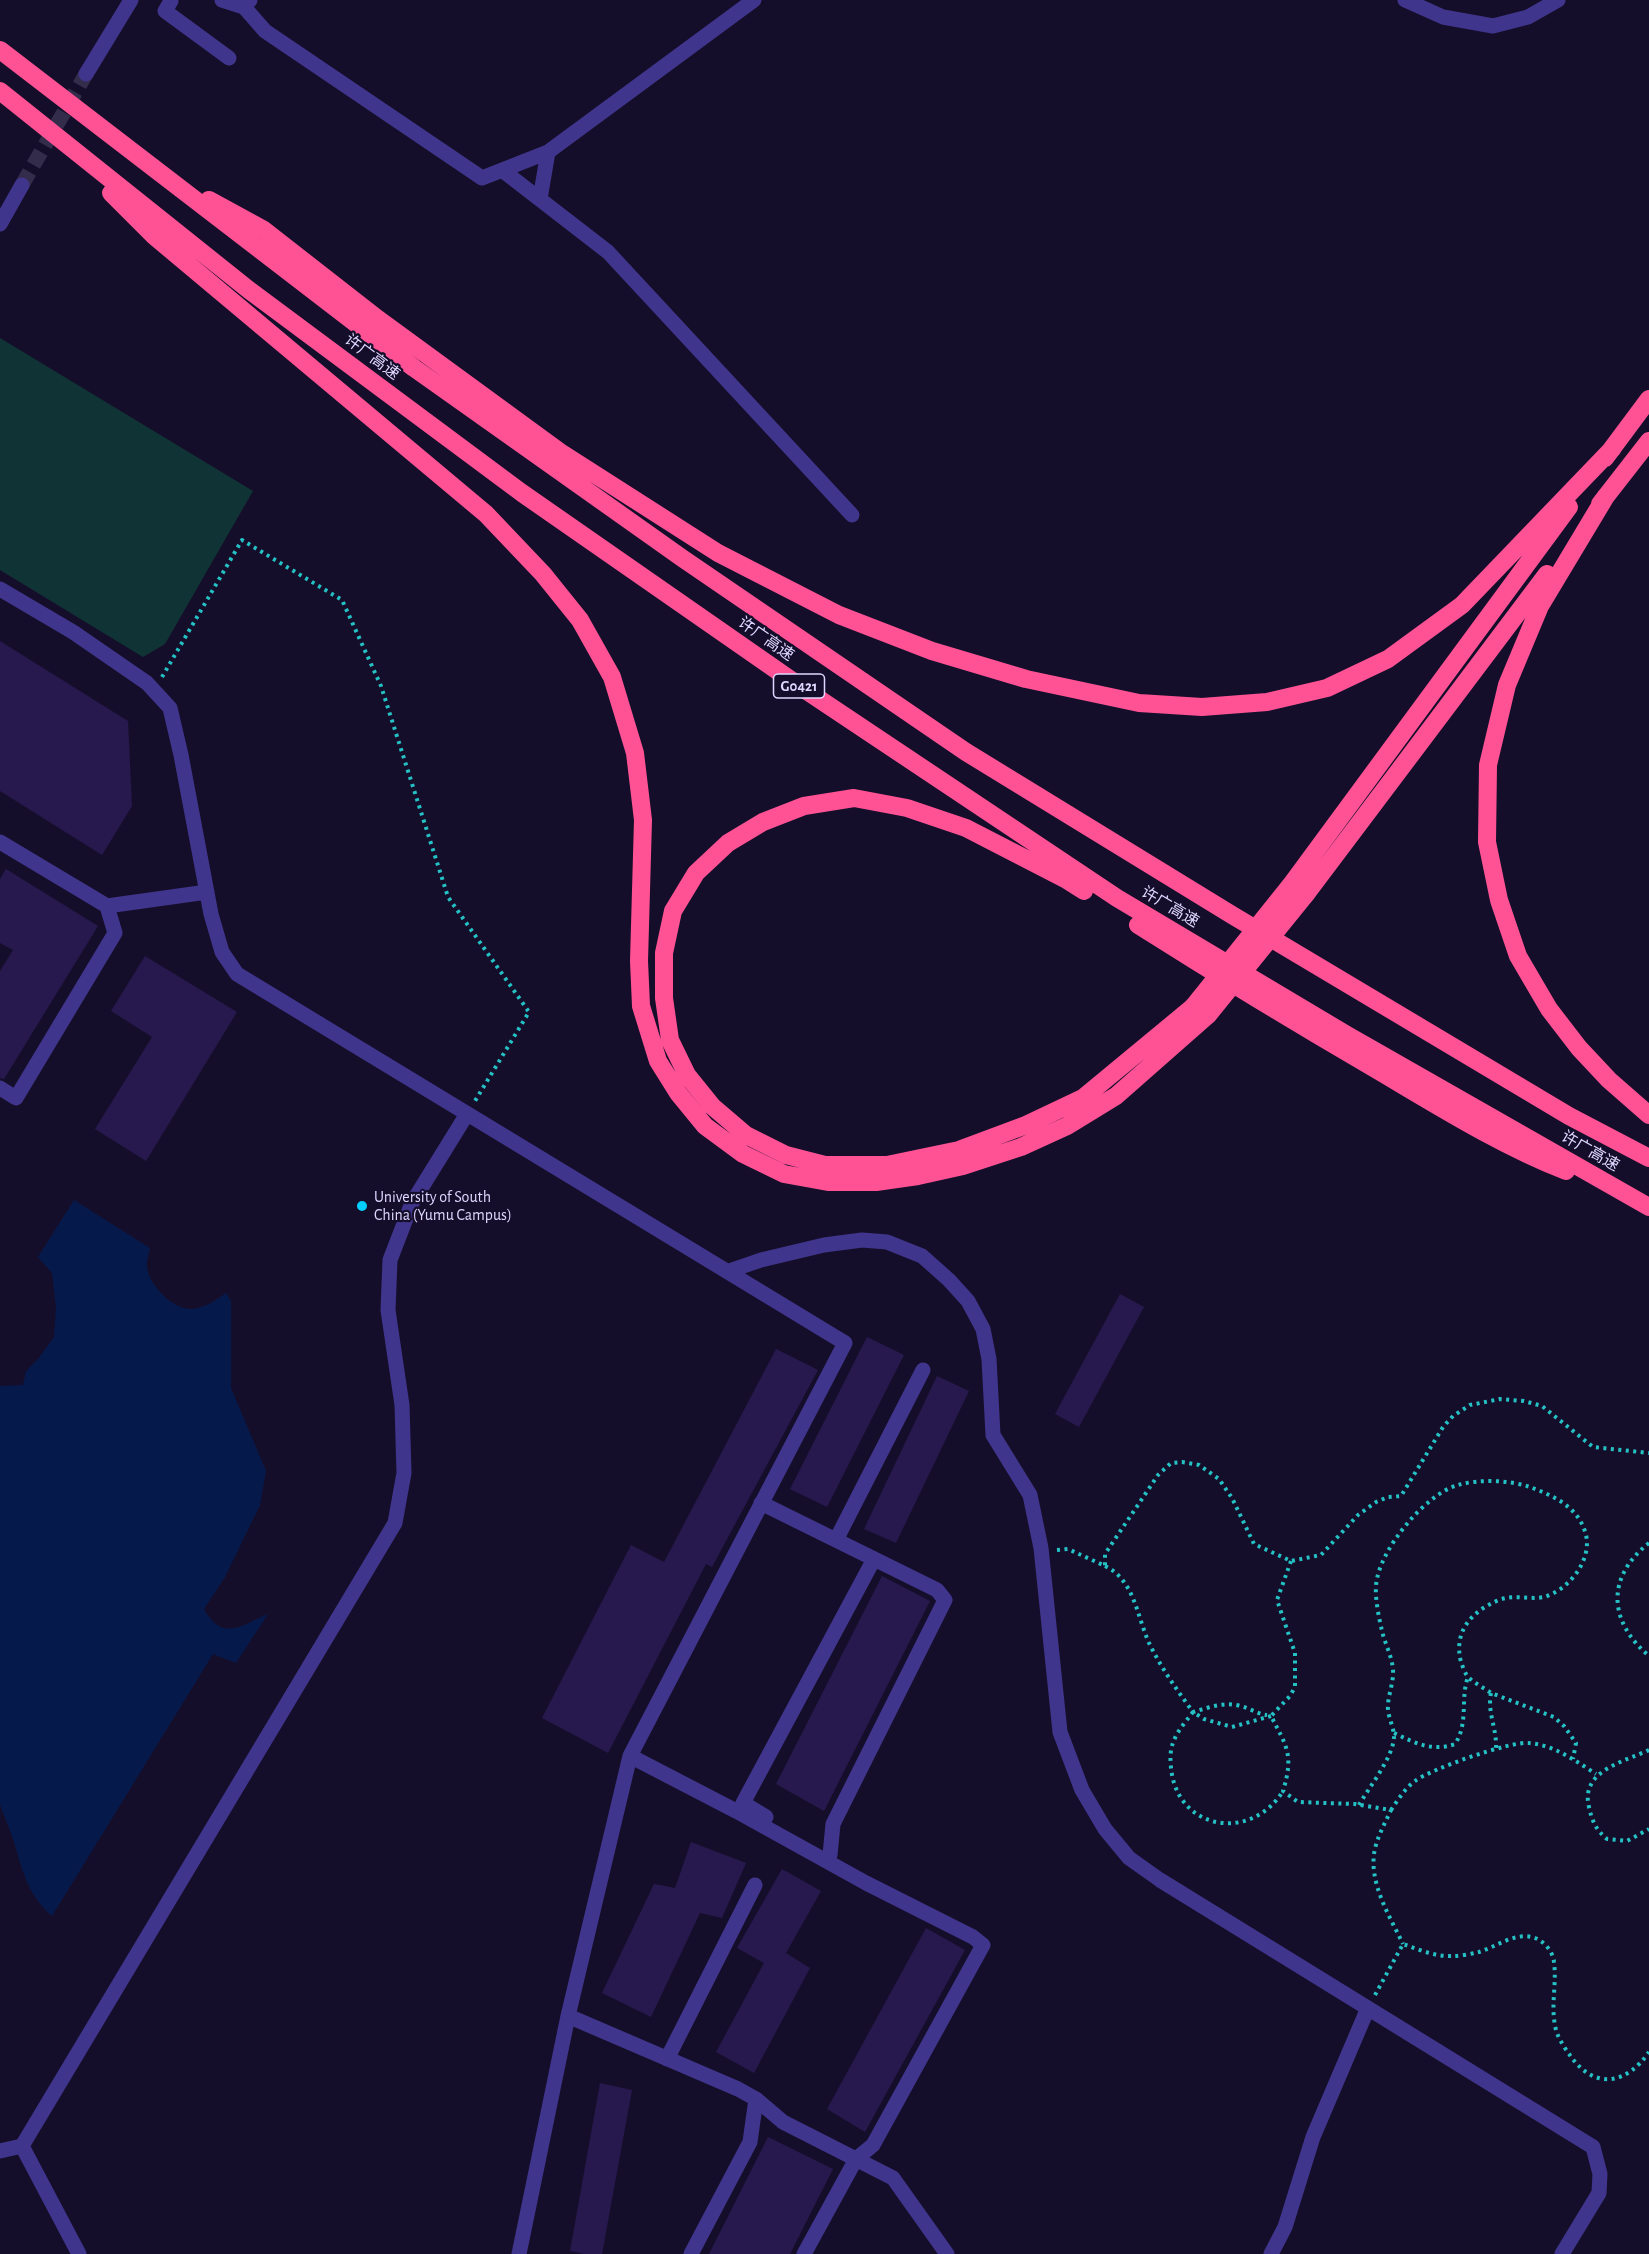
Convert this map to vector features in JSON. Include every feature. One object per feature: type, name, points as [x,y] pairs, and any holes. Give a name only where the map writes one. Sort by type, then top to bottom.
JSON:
[{"type":"highway","name":"许广高速","points":[[0,50],[414,368],[682,558],[966,752],[1242,921],[1569,1116],[1649,1158]]},
{"type":"highway","name":"许广高速","points":[[0,91],[249,290],[513,486],[798,685],[1117,898],[1347,1035],[1649,1207]]},
{"type":"highway","points":[[50,133],[153,235],[486,514],[543,574],[580,620],[612,677],[635,753],[643,820],[639,961],[641,1006],[658,1061],[678,1093],[705,1126],[743,1154],[784,1174],[828,1182],[876,1182],[963,1166],[1021,1147],[1067,1126],[1116,1096],[1162,1058],[1298,890],[1649,441]]},
{"type":"highway","points":[[159,174],[264,230],[378,319],[560,452],[718,553],[839,615],[921,647],[1026,679],[1083,693],[1139,703],[1203,707],[1267,702],[1327,688],[1388,659],[1462,605],[1612,448]]},
{"type":"highway","points":[[1298,890],[1649,399]]},
{"type":"highway","points":[[1606,496],[1540,606],[1507,685],[1488,765],[1487,842],[1499,900],[1518,956],[1550,1010],[1579,1048],[1609,1080],[1649,1115]]},
{"type":"highway","points":[[1200,1011],[1083,1098],[1026,1125],[959,1150],[887,1165],[825,1165],[786,1155],[746,1135],[712,1106],[687,1075],[670,1040],[664,998],[664,953],[674,912],[696,873],[728,843],[763,822],[804,806],[854,798],[907,808],[966,828],[1065,879],[1248,994],[1432,1103],[1543,1162],[1630,1196]]},
{"type":"street","points":[[86,74],[131,0]]},
{"type":"street","points":[[171,0],[165,11],[230,58]]},
{"type":"street","points":[[222,0],[247,3],[265,31],[482,177],[548,152],[754,0]]},
{"type":"street","points":[[1405,0],[1443,16],[1493,26],[1528,17],[1558,0]]},
{"type":"street","points":[[540,199],[548,152]]},
{"type":"street","points":[[502,170],[608,252],[852,515]]},
{"type":"street","points":[[0,224],[22,185]]},
{"type":"street","points":[[0,589],[73,632],[147,683],[170,708],[181,754],[211,914],[222,952],[237,974],[844,1343],[630,1756],[568,2016],[519,2254]]},
{"type":"street","points":[[0,842],[106,906],[207,892]]},
{"type":"street","points":[[0,1088],[16,1098],[115,933],[106,906]]},
{"type":"street","points":[[0,2151],[22,2146],[395,1523],[404,1473],[402,1405],[388,1310],[390,1260],[412,1203],[467,1114]]},
{"type":"street","points":[[729,1271],[761,1260],[813,1248],[862,1240],[887,1242],[922,1256],[950,1280],[968,1300],[983,1329],[988,1359],[993,1435],[1030,1495],[1041,1550],[1060,1732],[1082,1790],[1105,1829],[1129,1858],[1160,1880],[1593,2147],[1600,2174],[1599,2193],[1568,2252]]},
{"type":"street","points":[[836,1540],[923,1370]]},
{"type":"street","points":[[761,1503],[937,1590],[945,1600],[833,1824],[830,1855]]},
{"type":"street","points":[[866,1883],[830,1855],[743,1803],[874,1558]]},
{"type":"street","points":[[630,1756],[866,1883],[973,1937],[983,1945],[873,2145],[856,2159],[804,2254]]},
{"type":"street","points":[[667,2059],[755,1885]]},
{"type":"street","points":[[1271,2254],[1285,2227],[1313,2137],[1368,2008]]},
{"type":"street","points":[[568,2016],[756,2099],[783,2122],[893,2178],[947,2254]]},
{"type":"street","points":[[691,2254],[750,2142],[756,2099]]},
{"type":"street","points":[[22,2146],[79,2254]]},
{"type":"path","points":[[154,690],[242,540],[342,600],[381,686],[448,897],[529,1012],[467,1114]]},
{"type":"path","points":[[1105,1566],[1106,1554],[1158,1475],[1172,1463],[1199,1465],[1219,1479],[1229,1492],[1254,1544],[1291,1561],[1321,1555],[1358,1515],[1376,1502],[1388,1497],[1401,1496],[1443,1427],[1453,1416],[1470,1405],[1500,1399],[1524,1401],[1542,1406],[1593,1447],[1649,1453]]},
{"type":"path","points":[[1359,1805],[1380,1771],[1394,1738],[1388,1709],[1393,1670],[1388,1646],[1382,1632],[1376,1588],[1378,1570],[1412,1517],[1441,1492],[1457,1485],[1480,1481],[1524,1485],[1555,1496],[1569,1508],[1586,1534],[1587,1546],[1579,1569],[1559,1590],[1544,1597],[1503,1599],[1479,1611],[1459,1638],[1458,1650],[1468,1677],[1491,1693],[1554,1717],[1564,1726],[1576,1743],[1573,1759]]},
{"type":"path","points":[[1649,1543],[1629,1563],[1621,1576],[1617,1590],[1617,1608],[1627,1633],[1649,1656]]},
{"type":"path","points":[[1041,1550],[1068,1549],[1117,1574],[1129,1588],[1141,1625],[1160,1665],[1193,1712],[1204,1719],[1232,1727],[1270,1716],[1290,1696],[1295,1687],[1295,1653],[1277,1600],[1291,1561]]},
{"type":"path","points":[[1393,1732],[1432,1748],[1455,1744],[1460,1737],[1463,1723],[1465,1684],[1468,1677]]},
{"type":"path","points":[[1491,1693],[1490,1708],[1497,1734],[1496,1748]]},
{"type":"path","points":[[1225,1704],[1237,1705],[1257,1714],[1270,1716],[1285,1741],[1288,1757],[1287,1776],[1282,1791],[1263,1812],[1241,1824],[1213,1822],[1188,1808],[1178,1793],[1170,1762],[1175,1739],[1193,1712],[1225,1704]]},
{"type":"path","points":[[1596,1774],[1573,1759],[1544,1745],[1529,1743],[1515,1743],[1496,1748],[1434,1771],[1415,1781],[1391,1810],[1374,1855],[1376,1876],[1383,1904],[1403,1944],[1427,1953],[1450,1956],[1478,1952],[1518,1937],[1534,1938],[1550,1951],[1554,1961],[1552,2006],[1557,2032],[1581,2070],[1604,2080],[1616,2078],[1638,2067],[1649,2052]]},
{"type":"path","points":[[1649,1750],[1596,1774],[1588,1788],[1587,1799],[1594,1824],[1607,1839],[1627,1841],[1649,1829]]},
{"type":"path","points":[[1282,1791],[1298,1802],[1359,1805],[1391,1810]]},
{"type":"path","points":[[1368,2008],[1403,1944]]},
{"type":"green space","points":[[0,338],[253,491],[165,644],[143,657],[0,570]]},
{"type":"water","points":[[74,1200],[150,1248],[147,1262],[149,1274],[157,1288],[170,1301],[192,1309],[206,1305],[226,1293],[231,1301],[231,1388],[266,1471],[260,1505],[225,1577],[204,1609],[211,1619],[225,1628],[241,1626],[268,1614],[236,1663],[213,1654],[52,1916],[36,1899],[31,1889],[0,1805],[0,1386],[23,1385],[26,1371],[54,1337],[56,1308],[52,1273],[38,1257]]},
{"type":"building","points":[[0,641],[128,721],[132,806],[102,855],[0,791]]},
{"type":"building","points":[[6,869],[98,926],[4,1079],[0,1078],[0,971],[13,950],[0,943],[0,879]]},
{"type":"building","points":[[145,956],[237,1012],[146,1161],[95,1129],[152,1037],[111,1011]]},
{"type":"building","points":[[1120,1294],[1144,1307],[1079,1427],[1055,1414]]},
{"type":"building","points":[[867,1337],[904,1355],[827,1507],[790,1489]]},
{"type":"building","points":[[776,1349],[818,1370],[712,1567],[706,1564],[608,1753],[542,1718],[631,1545],[664,1562]]},
{"type":"building","points":[[937,1376],[969,1391],[896,1543],[864,1529]]},
{"type":"building","points":[[882,1576],[930,1601],[824,1811],[776,1784]]},
{"type":"building","points":[[691,1842],[746,1863],[722,1918],[700,1913],[651,2017],[602,1993],[654,1884],[675,1888]]},
{"type":"building","points":[[782,1869],[821,1891],[786,1953],[810,1968],[754,2073],[716,2052],[764,1963],[737,1948]]},
{"type":"building","points":[[926,1928],[965,1950],[865,2132],[827,2109]]},
{"type":"building","points":[[600,2083],[632,2090],[602,2254],[584,2254],[570,2251]]},
{"type":"building","points":[[768,2137],[833,2169],[790,2254],[709,2254]]},
{"type":"tunnel","points":[[22,185],[86,74]]},
{"type":"place","name":"University of South China (Yumu Campus)","points":[[362,1206]]}]
